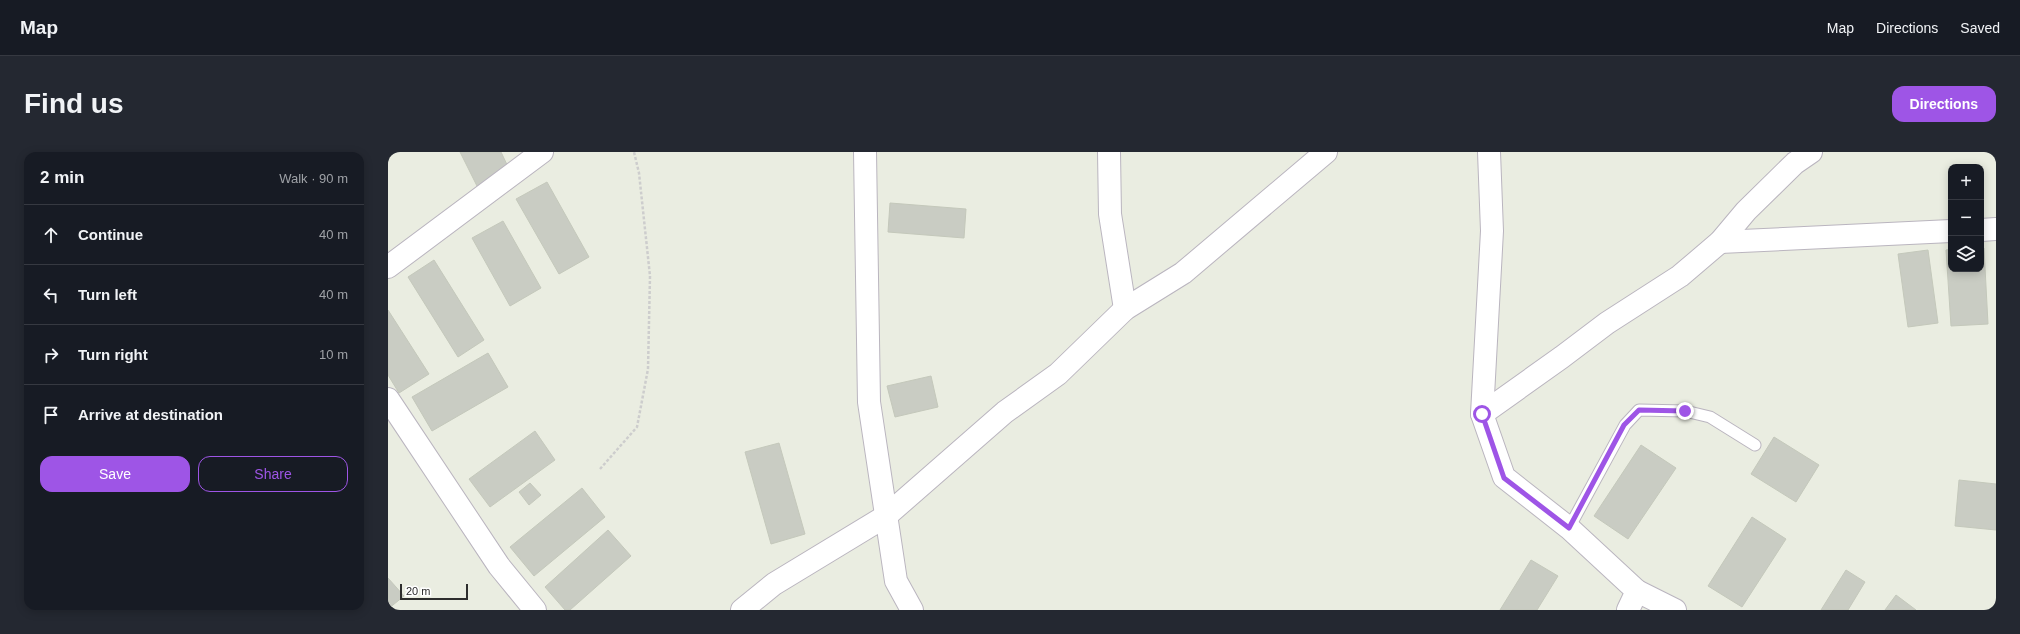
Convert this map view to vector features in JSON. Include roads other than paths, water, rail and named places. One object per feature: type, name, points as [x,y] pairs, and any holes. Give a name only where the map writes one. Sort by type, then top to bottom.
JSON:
[{"type":"street","points":[[388,267],[542,152]]},
{"type":"street","points":[[865,152],[869,402],[896,581],[912,610]]},
{"type":"street","points":[[1110,152],[1110,214],[1125,309]]},
{"type":"street","points":[[742,610],[774,584],[886,516],[1005,412],[1058,374],[1125,309],[1183,273],[1326,152]]},
{"type":"street","points":[[1489,152],[1492,231],[1482,414],[1504,478],[1569,528],[1637,591],[1675,610]]},
{"type":"street","points":[[1482,414],[1607,323],[1680,276],[1720,242],[1746,211],[1795,163],[1812,152]]},
{"type":"street","points":[[1984,230],[1996,229]]},
{"type":"street","points":[[1720,242],[1948,231]]},
{"type":"street","points":[[388,399],[499,566],[535,610]]},
{"type":"street","points":[[1628,610],[1637,591]]},
{"type":"lane","points":[[1569,528],[1624,425],[1639,410],[1685,411],[1710,418],[1755,445]]}]
